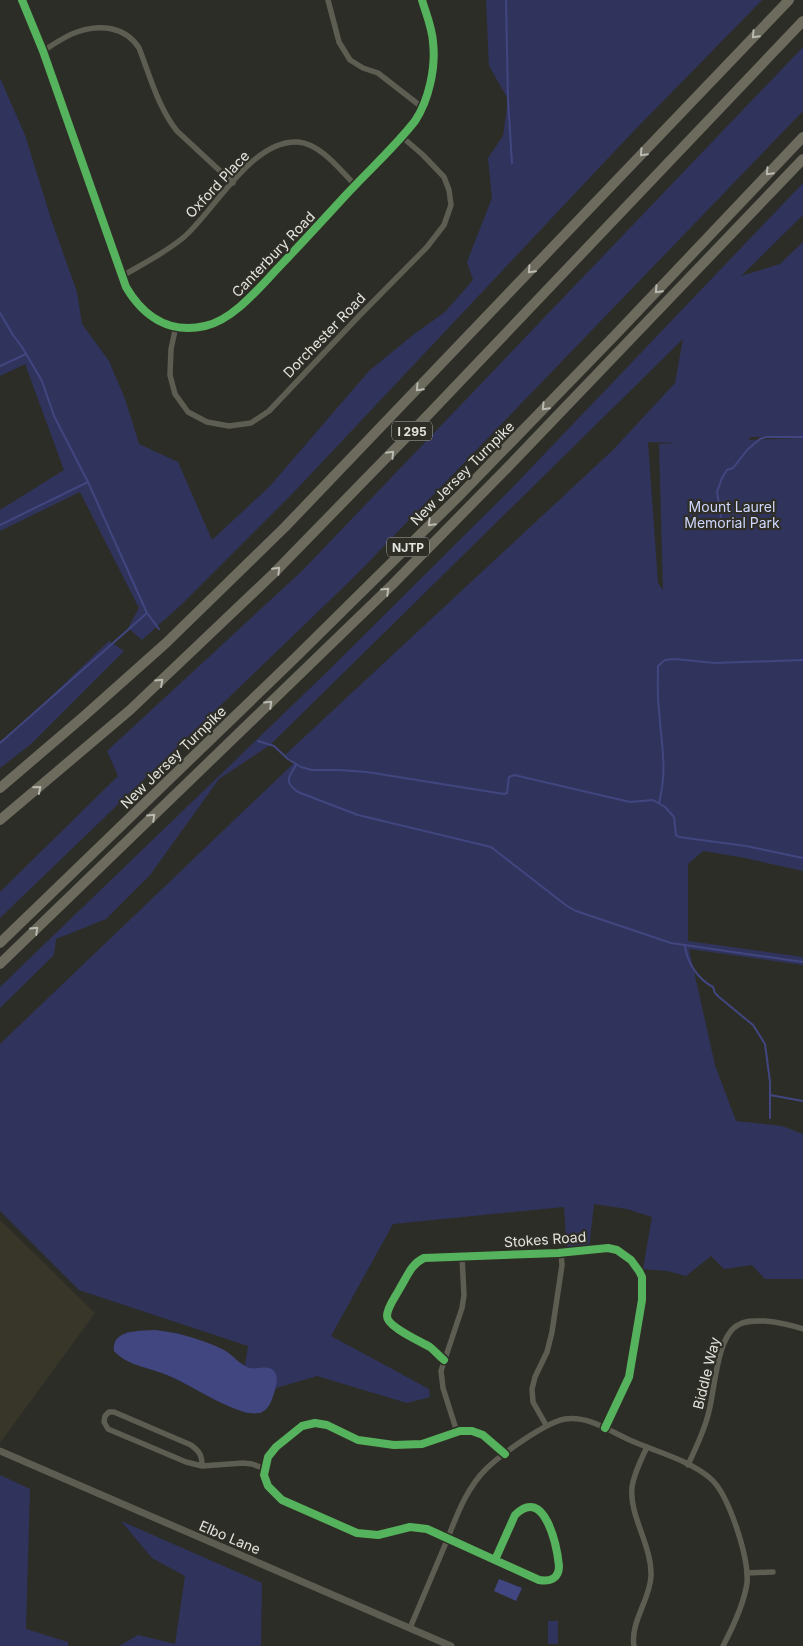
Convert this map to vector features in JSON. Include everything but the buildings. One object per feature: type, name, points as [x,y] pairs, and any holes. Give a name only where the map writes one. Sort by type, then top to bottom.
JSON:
[{"type":"highway","name":"I 295","points":[[0,788],[166,643],[285,528],[789,0]]},
{"type":"highway","name":"I 295","points":[[0,820],[65,767],[144,697],[274,573],[429,414],[803,21]]},
{"type":"highway","name":"New Jersey Turnpike","points":[[0,943],[294,659],[459,496],[803,137]]},
{"type":"highway","name":"New Jersey Turnpike","points":[[0,964],[418,559],[510,466],[803,159]]},
{"type":"street","name":"Canterbury Road","points":[[22,0],[43,51],[122,276],[131,294],[148,314],[162,323],[176,326],[204,326],[221,320],[237,309],[288,258],[415,121],[428,96],[434,51],[432,32],[422,0]]},
{"type":"street","points":[[328,0],[339,42],[350,60],[363,68],[378,73],[423,108]]},
{"type":"street","points":[[43,51],[72,34],[90,28],[109,28],[127,34],[136,42],[161,105],[177,131],[232,183]]},
{"type":"street","name":"Dorchester Road","points":[[176,326],[170,362],[171,382],[175,394],[188,412],[207,422],[229,426],[251,423],[269,411],[432,242],[444,226],[451,205],[444,178],[423,155],[401,136]]},
{"type":"street","name":"Oxford Place","points":[[122,276],[164,252],[183,238],[256,158],[270,148],[281,144],[298,142],[308,144],[322,153],[355,185]]},
{"type":"street","name":"Stokes Road","points":[[444,1360],[430,1348],[390,1324],[387,1316],[410,1270],[418,1261],[424,1258],[612,1248],[622,1252],[639,1270],[642,1278],[642,1300],[629,1377],[605,1428]]},
{"type":"street","points":[[546,1425],[533,1402],[532,1389],[535,1377],[547,1352],[552,1332],[562,1265],[561,1252]]},
{"type":"street","points":[[457,1432],[442,1383],[441,1371],[462,1308],[464,1295],[462,1257]]},
{"type":"street","name":"Biddle Way","points":[[688,1465],[707,1418],[722,1351],[731,1330],[738,1325],[752,1321],[776,1323],[803,1329]]},
{"type":"street","points":[[202,1466],[200,1451],[192,1445],[114,1412],[110,1412],[105,1416],[104,1422],[108,1429],[186,1462],[202,1466],[243,1463],[265,1469]]},
{"type":"street","points":[[410,1628],[464,1500],[474,1484],[485,1470],[546,1425],[557,1420],[574,1418],[591,1422],[688,1465],[712,1479],[722,1494],[736,1526],[747,1572],[747,1583],[743,1600],[723,1646]]},
{"type":"street","points":[[494,1560],[515,1515],[529,1507],[540,1511],[548,1521],[560,1566],[556,1577],[551,1580],[539,1580],[494,1560],[432,1530],[416,1527],[403,1528],[378,1536],[357,1533],[282,1500],[268,1486],[265,1480],[265,1469],[268,1457],[276,1447],[302,1426],[315,1423],[327,1425],[358,1440],[394,1445],[429,1443],[457,1432],[472,1431],[483,1435],[505,1454]]},
{"type":"street","points":[[634,1646],[635,1628],[648,1592],[651,1577],[650,1561],[633,1506],[632,1492],[635,1473],[647,1447]]},
{"type":"street","name":"Elbo Lane","points":[[0,1451],[450,1646]]},
{"type":"street","points":[[747,1572],[773,1572]]},
{"type":"shaded area","points":[[0,1220],[95,1313],[0,1443]]},
{"type":"shaded area","points":[[155,1330],[182,1335],[207,1343],[224,1350],[249,1368],[272,1369],[276,1373],[277,1382],[268,1407],[262,1412],[254,1413],[231,1407],[172,1377],[126,1361],[114,1351],[114,1344],[122,1335],[135,1331]]},
{"type":"shaded area","points":[[499,1579],[522,1588],[516,1601],[494,1591]]},
{"type":"green space","points":[[486,0],[762,0],[628,137],[293,493],[183,603],[142,640],[128,628],[139,608],[80,492],[0,531],[0,510],[64,470],[25,364],[0,376],[0,78],[25,135],[51,219],[77,292],[82,324],[109,361],[125,399],[139,444],[178,462],[212,540],[270,486],[369,371],[445,312],[473,280],[467,262],[492,198],[488,158],[503,136],[508,99],[489,66]]},
{"type":"green space","points":[[803,47],[803,111],[356,575],[0,918],[0,892],[118,776],[107,751],[302,571]]},
{"type":"green space","name":"Mount Laurel Memorial Park","points":[[803,183],[803,215],[741,276],[780,264],[803,242],[803,436],[751,437],[748,440],[803,438],[803,871],[703,851],[688,864],[688,941],[803,957],[803,965],[689,949],[715,1065],[736,1121],[782,1126],[803,1134],[803,1279],[765,1279],[752,1265],[724,1269],[711,1256],[686,1276],[667,1271],[643,1269],[652,1217],[627,1209],[594,1204],[589,1248],[567,1251],[564,1207],[393,1224],[331,1336],[429,1389],[430,1397],[407,1403],[317,1376],[276,1388],[265,1410],[246,1413],[113,1349],[127,1332],[178,1333],[245,1365],[248,1346],[79,1290],[0,1211],[0,1044],[295,762],[285,755],[613,450],[675,383],[683,339],[270,745],[219,779],[150,875],[106,919],[56,939],[54,955],[0,1008],[0,987],[328,671],[512,488]],"holes":[[[648,442],[678,443],[659,444],[663,590],[658,583]]]},
{"type":"green space","points":[[109,641],[124,651],[31,744],[0,768],[0,741],[15,731]]},
{"type":"green space","points":[[0,1475],[30,1489],[26,1629],[68,1642],[68,1646],[0,1646]]},
{"type":"green space","points":[[121,1521],[262,1583],[261,1646],[119,1646],[138,1635],[175,1644],[185,1576],[152,1558]]},
{"type":"green space","points":[[548,1621],[558,1621],[558,1644],[548,1644]]},
{"type":"waterway","points":[[506,0],[508,100],[512,163]]},
{"type":"waterway","points":[[0,313],[42,381],[54,416],[88,482],[147,613],[159,629]]},
{"type":"waterway","points":[[0,366],[26,354]]},
{"type":"waterway","points":[[722,524],[717,492],[727,470],[733,468],[748,449],[760,439],[766,437],[803,437]]},
{"type":"waterway","points":[[0,525],[88,482]]},
{"type":"waterway","points":[[0,743],[147,613]]},
{"type":"waterway","points":[[659,803],[662,790],[663,767],[658,698],[658,666],[665,660],[675,659],[715,663],[803,660]]},
{"type":"waterway","points":[[258,741],[274,746],[288,759],[301,767],[312,770],[367,772],[504,794],[507,793],[509,777],[514,775],[630,802],[653,800],[665,807],[674,817],[676,835],[679,837],[746,846],[803,858]]},
{"type":"waterway","points":[[296,765],[291,773],[289,782],[298,792],[358,815],[491,847],[576,911],[671,943],[803,962]]},
{"type":"waterway","points":[[685,946],[688,958],[698,975],[713,987],[719,997],[753,1025],[765,1044],[770,1082],[770,1118]]},
{"type":"waterway","points":[[770,1095],[803,1101]]},
{"type":"cycle path","points":[[22,0],[43,51],[126,287],[140,306],[158,320],[169,325],[192,328],[215,323],[245,302],[390,150],[415,121],[428,93],[434,52],[431,31],[422,0]]},
{"type":"cycle path","points":[[444,1360],[430,1347],[392,1325],[387,1316],[390,1305],[407,1275],[424,1258],[558,1253],[608,1248],[617,1250],[631,1260],[639,1271],[642,1277],[642,1300],[629,1377],[605,1428]]},
{"type":"cycle path","points":[[495,1560],[515,1515],[525,1508],[534,1508],[542,1513],[548,1522],[556,1546],[559,1566],[558,1574],[551,1580],[539,1580],[427,1529],[410,1527],[378,1535],[357,1533],[282,1500],[268,1486],[264,1475],[268,1457],[276,1447],[302,1426],[315,1423],[327,1425],[358,1440],[394,1445],[422,1444],[460,1431],[472,1431],[483,1435],[505,1454]]}]
